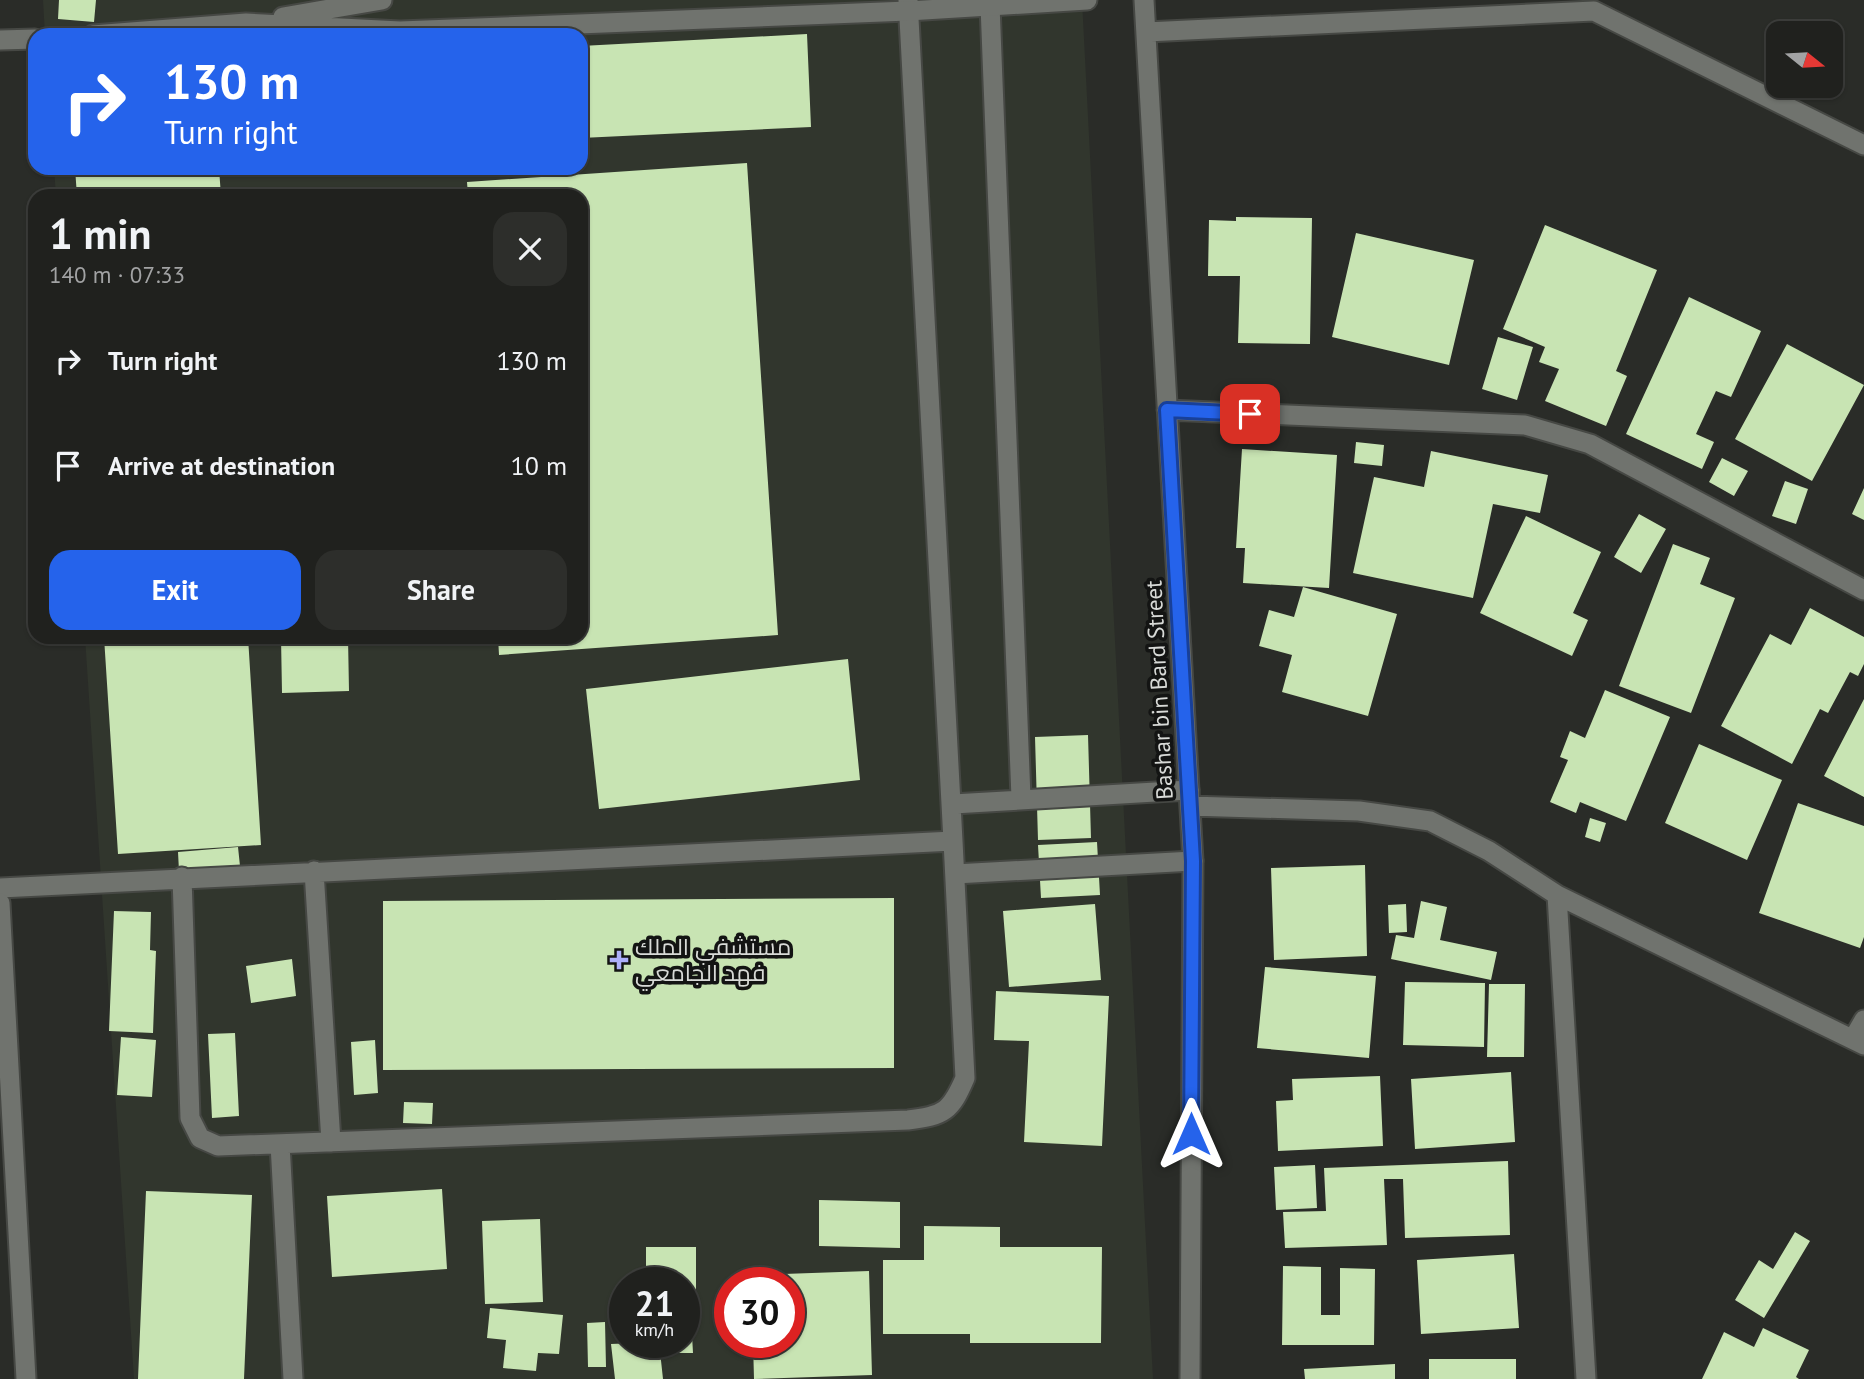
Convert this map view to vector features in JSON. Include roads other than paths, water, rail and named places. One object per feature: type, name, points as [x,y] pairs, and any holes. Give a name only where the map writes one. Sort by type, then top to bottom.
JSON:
[{"type":"street","points":[[182,28],[246,23],[382,0]]},
{"type":"street","points":[[461,28],[1087,0]]},
{"type":"street","name":"Bashar bin Bard Street","points":[[1144,0],[1193,861],[1190,1379]]},
{"type":"street","points":[[990,5],[1021,798]]},
{"type":"street","points":[[1146,32],[1597,5],[1864,145]]},
{"type":"street","points":[[182,877],[190,1118],[200,1138],[218,1146],[936,1117],[954,1103],[965,1078],[953,804],[908,6]]},
{"type":"street","points":[[246,23],[342,28]]},
{"type":"street","points":[[0,40],[28,39]]},
{"type":"street","points":[[1167,410],[1524,425],[1590,444],[1864,590]]},
{"type":"street","points":[[953,804],[1021,798],[1190,798],[1359,811],[1430,821],[1489,851],[1557,895],[1859,1042],[1864,1020]]},
{"type":"street","points":[[0,888],[182,877],[953,842]]},
{"type":"street","points":[[955,874],[1193,861]]},
{"type":"street","points":[[314,871],[331,1142]]},
{"type":"street","points":[[1557,895],[1587,1379]]},
{"type":"street","points":[[0,903],[26,1379]]},
{"type":"street","points":[[281,1144],[293,1379]]},
{"type":"place","name":"مستشفي الملك فهد الجامعي","points":[[619,960]]}]
